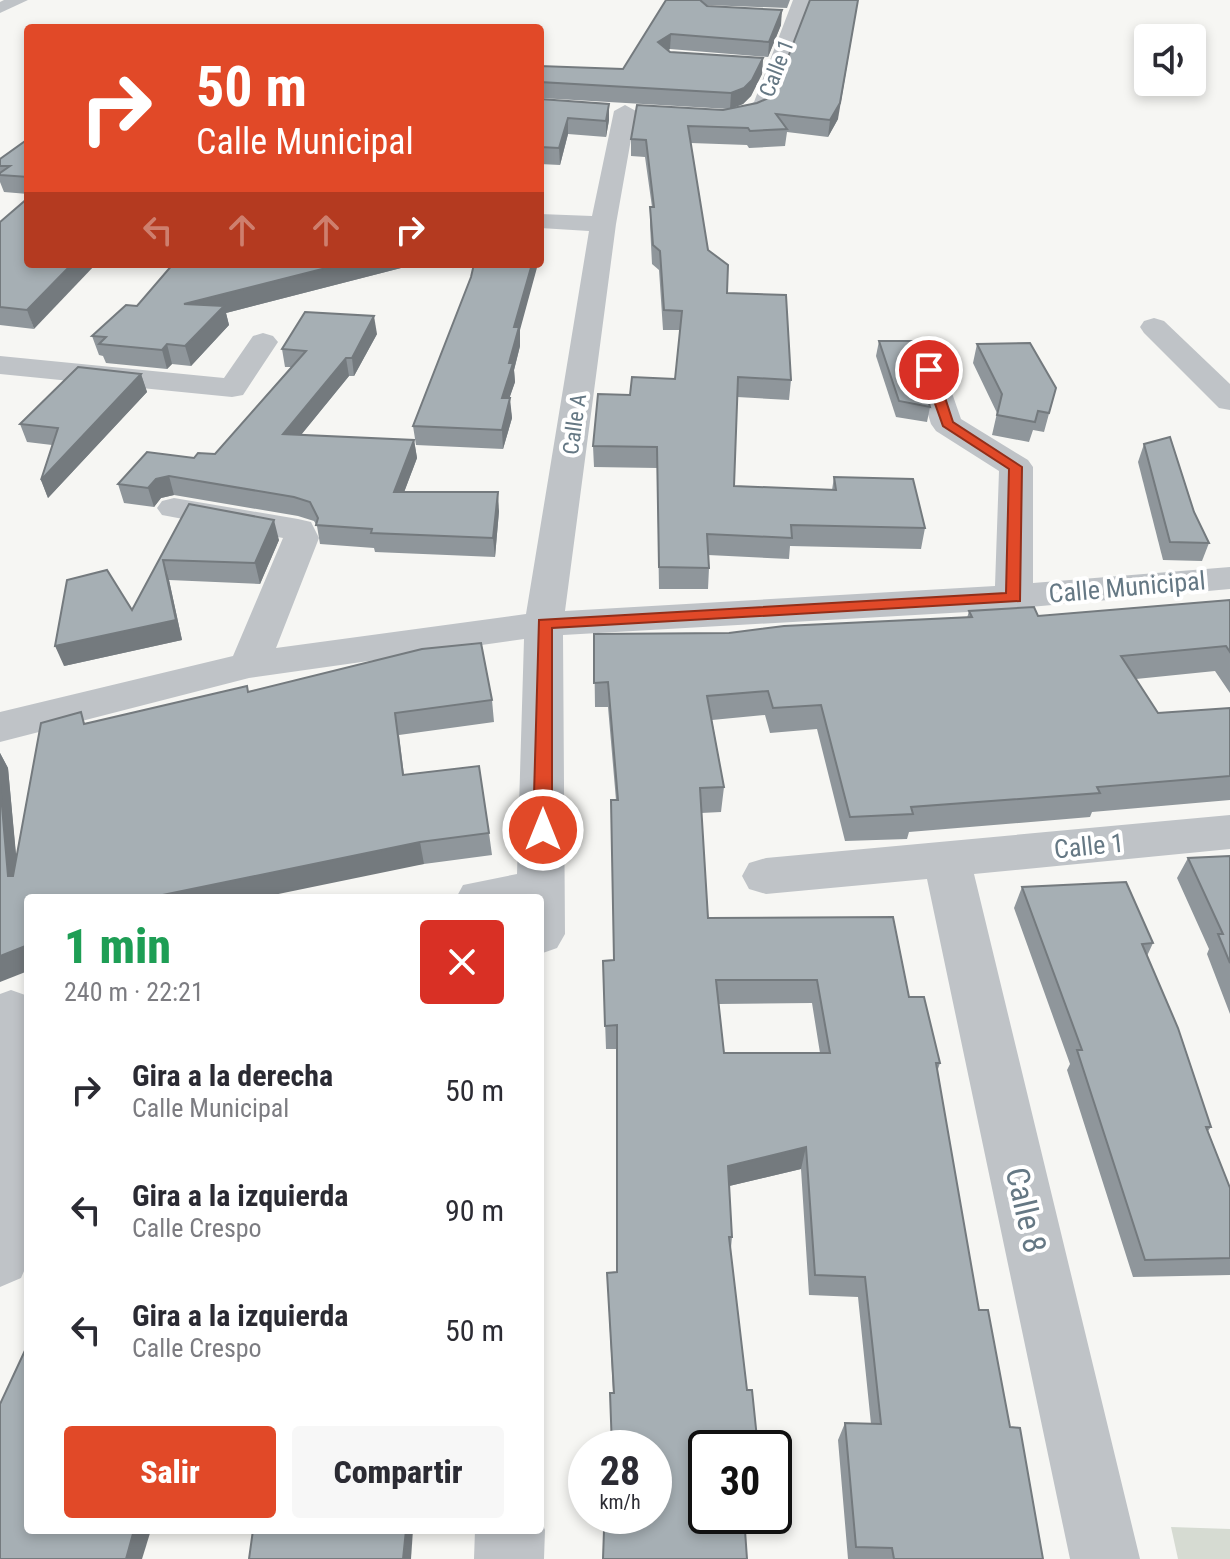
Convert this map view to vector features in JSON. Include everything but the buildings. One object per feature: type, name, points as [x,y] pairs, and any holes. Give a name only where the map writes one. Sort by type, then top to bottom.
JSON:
[{"type":"street","name":"Calle 1","points":[[700,116],[730,118],[750,113],[763,105],[770,65],[793,11]]},
{"type":"street","name":"Calle A","points":[[541,894],[544,624],[603,224],[625,111]]},
{"type":"street","points":[[544,221],[603,224]]},
{"type":"street","points":[[1189,324],[1143,328],[1230,401]]},
{"type":"street","points":[[0,365],[232,388],[263,342]]},
{"type":"street","points":[[929,370],[947,424],[1016,467],[1014,597]]},
{"type":"street","points":[[174,508],[298,530],[301,538],[249,665]]},
{"type":"street","name":"Calle Municipal","points":[[0,727],[249,665],[544,624],[1014,597],[1230,578]]},
{"type":"street","name":"Calle 1","points":[[766,876],[1230,832]]},
{"type":"street","name":"Calle 8","points":[[947,861],[1105,1559]]},
{"type":"street","points":[[0,1257],[13,1219],[13,1012]]},
{"type":"street","points":[[509,1559],[510,1534]]},
{"type":"shaded area","points":[[1171,1527],[1230,1529],[1230,1559],[1178,1559]]},
{"type":"route","points":[[543,830],[544,624],[1014,597],[1016,467],[947,424],[929,370]]}]
